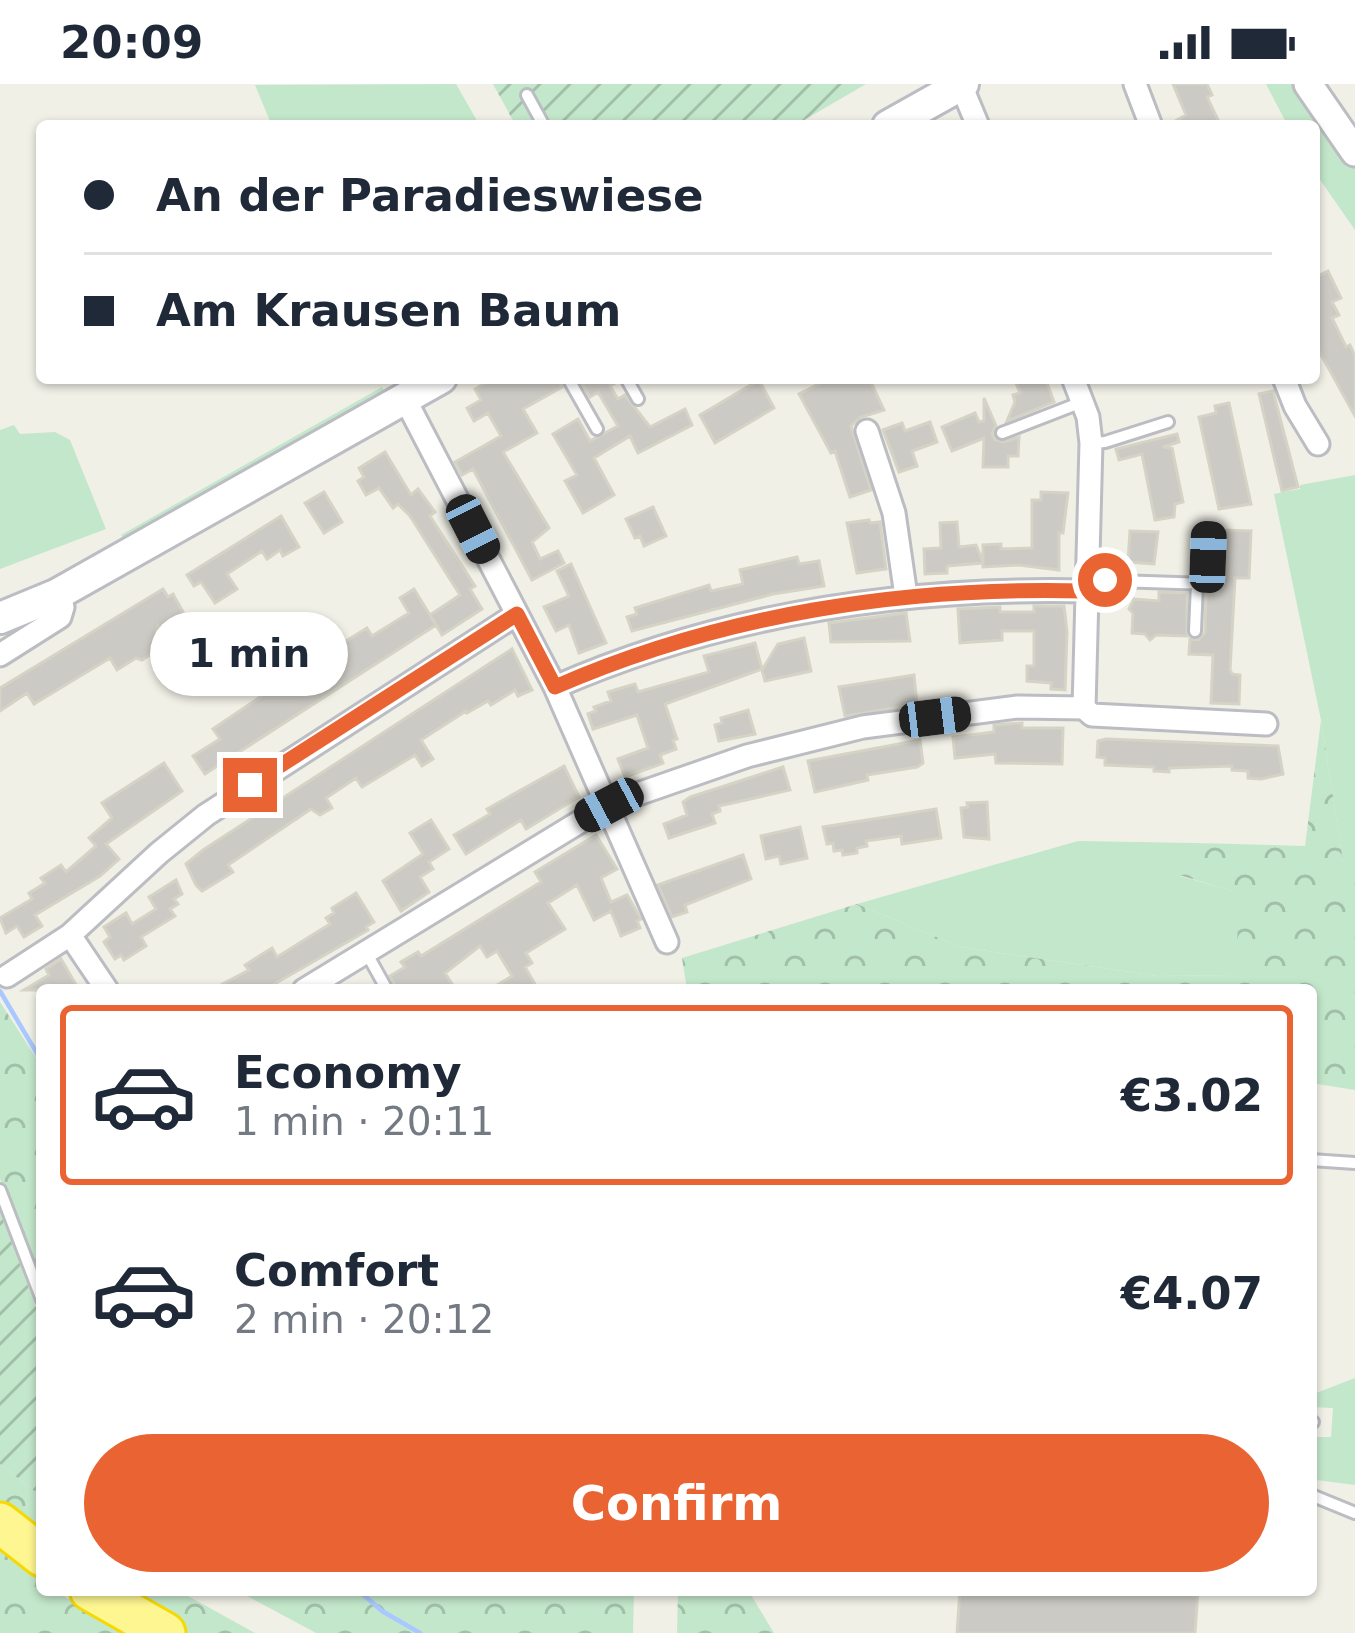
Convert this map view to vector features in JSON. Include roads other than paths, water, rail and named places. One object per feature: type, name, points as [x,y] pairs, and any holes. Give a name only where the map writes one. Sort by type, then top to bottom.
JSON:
[{"type":"highway","points":[[0,1523],[36,1551]]},
{"type":"highway","points":[[100,1596],[165,1633]]},
{"type":"main road","points":[[899,120],[962,85]]},
{"type":"main road","points":[[0,618],[56,595],[431,384]]},
{"type":"street","points":[[1135,84],[1149,120]]},
{"type":"street","points":[[1308,84],[1322,97],[1355,152]]},
{"type":"street","points":[[962,85],[976,120]]},
{"type":"street","points":[[1074,384],[1091,443],[1084,708]]},
{"type":"street","points":[[1287,384],[1318,444]]},
{"type":"street","points":[[405,399],[555,687],[668,942]]},
{"type":"street","points":[[866,430],[893,513],[906,596]]},
{"type":"street","points":[[555,687],[734,627],[825,607],[906,596],[1086,585]]},
{"type":"street","points":[[0,655],[60,617],[63,607],[56,595]]},
{"type":"street","points":[[7,976],[70,935],[206,815],[517,614]]},
{"type":"street","points":[[314,984],[609,805],[747,757],[863,728],[1018,707],[1084,708],[1092,716],[1266,724]]},
{"type":"street","points":[[70,935],[103,984]]},
{"type":"lane","points":[[527,95],[541,120]]},
{"type":"lane","points":[[571,384],[597,429]]},
{"type":"lane","points":[[629,384],[638,399]]},
{"type":"lane","points":[[1002,434],[1082,402]]},
{"type":"lane","points":[[1091,443],[1168,422]]},
{"type":"lane","points":[[1086,585],[1207,584],[1209,530]]},
{"type":"lane","points":[[1195,631],[1197,584]]},
{"type":"lane","points":[[366,952],[384,984]]},
{"type":"lane","points":[[1317,1160],[1355,1163]]},
{"type":"lane","points":[[0,1190],[36,1284]]},
{"type":"lane","points":[[1317,1497],[1355,1513]]},
{"type":"waterway","points":[[0,991],[36,1052]]},
{"type":"waterway","points":[[365,1596],[420,1633]]}]
